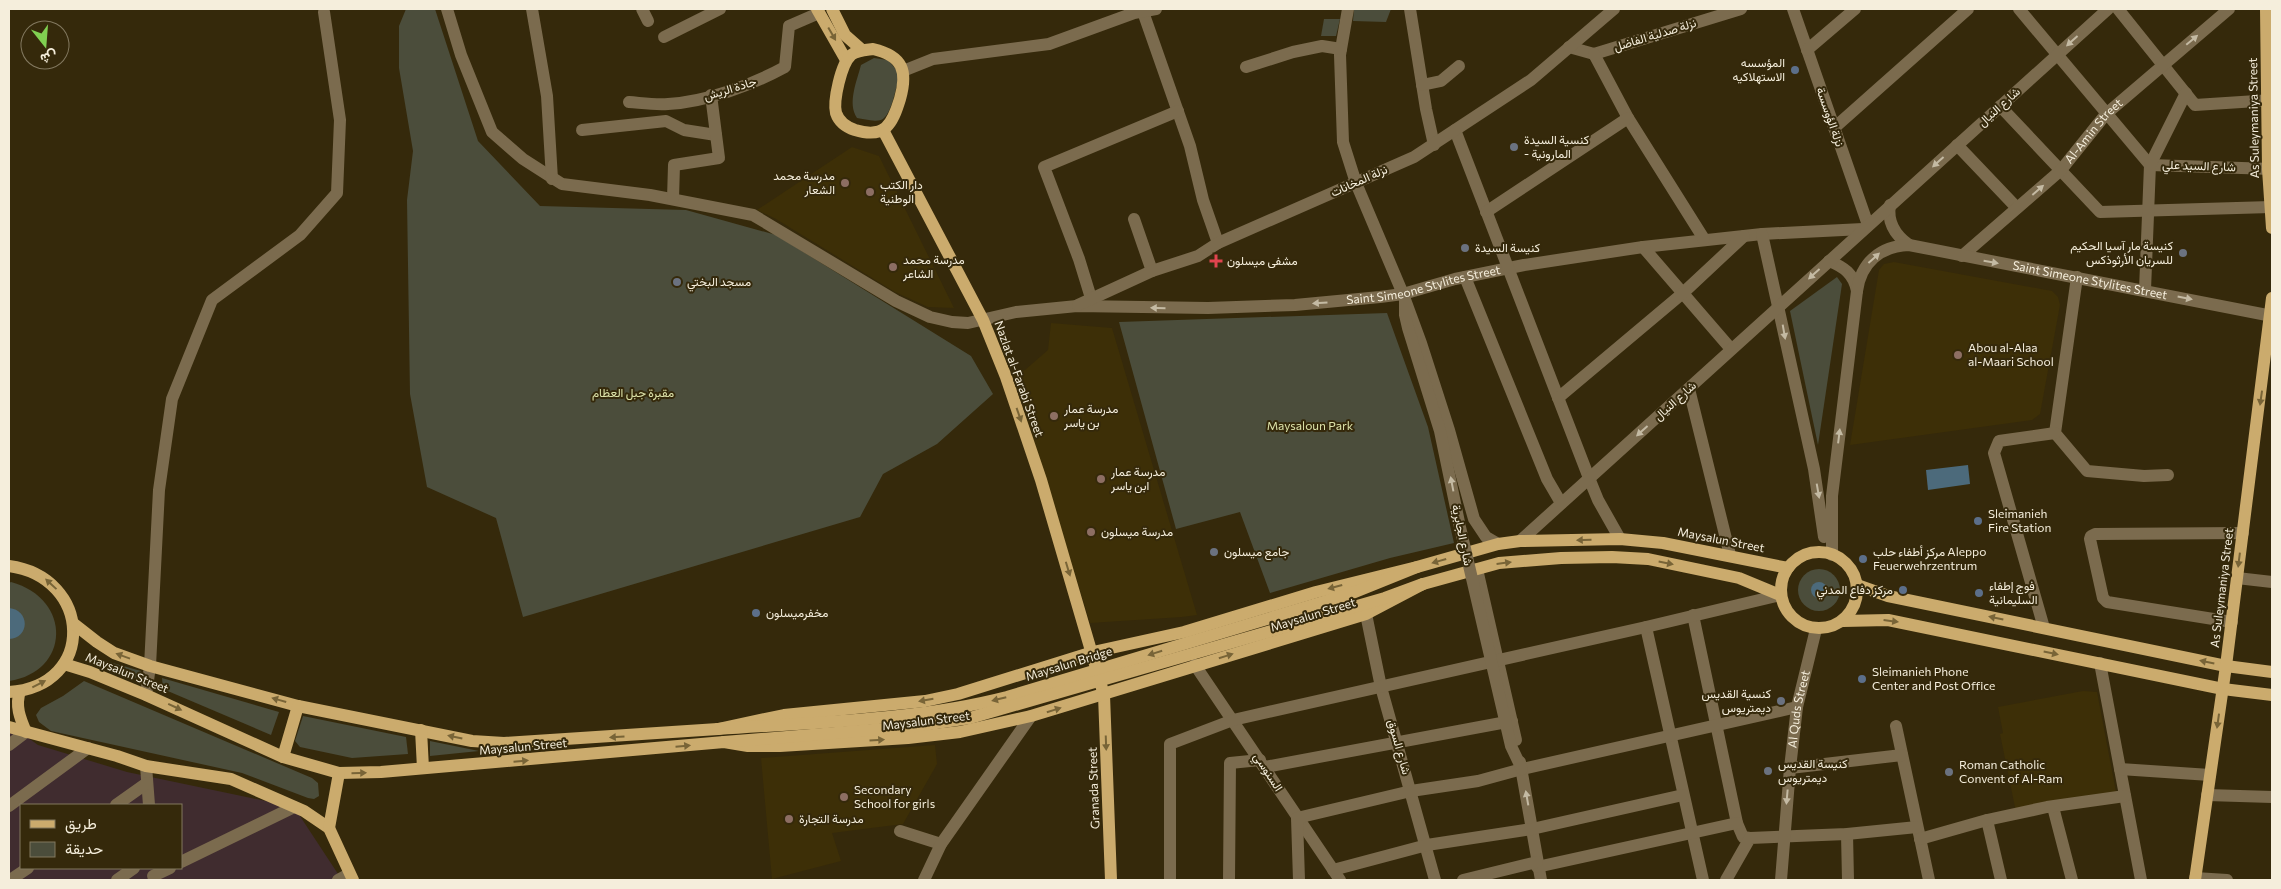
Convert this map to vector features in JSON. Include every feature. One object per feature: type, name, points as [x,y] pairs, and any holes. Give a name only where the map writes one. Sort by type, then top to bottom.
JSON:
[{"type":"main road","points":[[832,9],[845,35],[862,50]]},
{"type":"main road","name":"As Suleymaniya Street","points":[[2266,9],[2269,27],[2270,207],[2272,228]]},
{"type":"main road","points":[[818,11],[846,60]]},
{"type":"main road","points":[[873,49],[894,57],[903,71],[903,87],[894,120],[883,130],[864,132],[849,128],[838,118],[836,102],[842,69],[846,60],[852,54],[862,50],[873,49]]},
{"type":"main road","name":"Nazlat al-Farabi Street","points":[[883,130],[983,320],[1006,377],[1041,480],[1093,652],[1104,695]]},
{"type":"main road","name":"As Suleymaniya Street","points":[[2195,879],[2232,622],[2272,316],[2272,298]]},
{"type":"main road","name":"Maysalun Street","points":[[74,624],[114,652],[150,666],[298,706],[488,743],[718,729],[784,716],[925,701],[958,694],[1093,652],[1184,632],[1316,592],[1417,567],[1498,544],[1520,541],[1620,539],[1663,543],[1788,568]]},
{"type":"main road","points":[[1843,621],[1852,610],[1857,598],[1857,585],[1851,569],[1846,563],[1829,554],[1804,555],[1788,568],[1782,580],[1780,595],[1789,615],[1806,627],[1816,629],[1830,627],[1843,621],[1888,620],[2223,688],[2272,695]]},
{"type":"main road","name":"Maysalun Street","points":[[64,664],[146,694],[283,757],[338,773],[381,772],[586,756],[724,742],[748,746],[780,746],[908,738],[960,732],[1031,716],[1104,695],[1195,665],[1366,614],[1423,584],[1499,563],[1561,558],[1612,557],[1648,559],[1739,578],[1780,595]]},
{"type":"main road","points":[[9,566],[24,568],[39,574],[52,584],[62,596],[74,624],[72,644],[64,664],[40,684],[14,691],[18,715],[26,732]]},
{"type":"main road","name":"Maysalun Bridge","points":[[718,729],[907,716],[966,708],[1350,594],[1417,567]]},
{"type":"main road","name":"Maysalun Bridge","points":[[724,742],[909,727],[970,718],[1377,600],[1423,584]]},
{"type":"main road","points":[[1857,585],[1888,596],[2226,666],[2272,672]]},
{"type":"main road","name":"Granada Street","points":[[1104,695],[1111,880]]},
{"type":"main road","points":[[283,757],[298,706]]},
{"type":"main road","points":[[9,727],[146,766],[231,780],[294,807],[329,828]]},
{"type":"main road","points":[[421,730],[423,768]]},
{"type":"main road","points":[[585,738],[586,756]]},
{"type":"main road","points":[[488,743],[488,764]]},
{"type":"main road","points":[[338,773],[329,828],[347,878]]},
{"type":"street","name":"Saint Simeone Stylites Street","points":[[447,9],[462,55],[492,132],[523,159],[552,179],[562,184],[673,199],[753,215],[896,301],[930,317],[952,322],[968,323],[1016,312],[1077,306],[1164,308],[1252,307],[1404,297],[1465,277],[1508,268],[1704,239],[1865,227]]},
{"type":"street","points":[[532,9],[547,96],[552,179]]},
{"type":"street","points":[[664,36],[720,9]]},
{"type":"street","points":[[903,71],[933,59],[1049,44],[1142,10],[1156,9]]},
{"type":"street","points":[[1348,9],[1341,49],[1343,142],[1356,183],[1404,297],[1444,413],[1474,519],[1486,537],[1498,544]]},
{"type":"street","points":[[1410,9],[1434,144]]},
{"type":"street","name":"نزلة المخانات","points":[[1077,306],[1152,271],[1198,256],[1218,243],[1414,157],[1532,80],[1614,9]]},
{"type":"street","name":"نزلة صدلية الفاضل","points":[[1594,54],[1741,9]]},
{"type":"street","name":"نزلة الؤوسسة","points":[[1793,9],[1834,128],[1865,227]]},
{"type":"street","points":[[1807,50],[1855,9]]},
{"type":"street","points":[[1834,128],[1968,9]]},
{"type":"street","name":"شارع السيد علي","points":[[2018,9],[2150,164],[2270,169]]},
{"type":"street","name":"شارع النيال","points":[[1520,541],[2108,9]]},
{"type":"street","points":[[2118,9],[2195,105],[2270,100]]},
{"type":"street","name":"Al-Amin Street","points":[[1962,256],[2061,170],[2106,114],[2229,9]]},
{"type":"street","points":[[1142,10],[1190,146],[1203,200],[1218,243]]},
{"type":"street","name":"جادة الريش","points":[[629,102],[668,104],[711,95],[759,81],[785,67],[789,26],[818,11]]},
{"type":"street","points":[[146,694],[150,666],[159,490],[172,399],[212,300],[300,235],[337,193],[340,120],[324,12]]},
{"type":"street","points":[[1246,67],[1293,52],[1322,46],[1341,49]]},
{"type":"street","points":[[1569,47],[1594,54],[1628,118],[1704,239]]},
{"type":"street","points":[[1422,85],[1441,81],[1459,66]]},
{"type":"street","points":[[2145,290],[2150,164],[2186,93]]},
{"type":"street","points":[[673,199],[674,165],[719,158],[711,95]]},
{"type":"street","points":[[2000,106],[2100,212],[2270,207]]},
{"type":"street","points":[[1091,298],[1079,259],[1044,167],[1178,111]]},
{"type":"street","points":[[1486,212],[1628,118]]},
{"type":"street","points":[[582,130],[666,121],[684,130],[716,135]]},
{"type":"street","points":[[1455,130],[1589,478],[1598,500],[1620,539]]},
{"type":"street","points":[[1957,145],[2017,208]]},
{"type":"street","points":[[1890,205],[1889,212],[1893,228],[1902,241],[1909,245]]},
{"type":"street","points":[[1134,218],[1152,271]]},
{"type":"street","points":[[1762,234],[1779,305],[1829,554]]},
{"type":"street","points":[[1558,398],[1683,293],[1744,236]]},
{"type":"street","name":"Saint Simeone Stylites Street","points":[[1909,245],[2272,316]]},
{"type":"street","points":[[1829,554],[1832,496],[1859,280],[1869,261],[1887,248],[1909,245]]},
{"type":"street","points":[[1643,248],[1732,349]]},
{"type":"street","points":[[1828,261],[1849,272],[1857,291]]},
{"type":"street","points":[[1465,277],[1547,479],[1561,503]]},
{"type":"street","points":[[2077,277],[2055,433],[2087,471],[2144,476],[2168,475]]},
{"type":"street","name":"شارع الجابرية","points":[[1404,297],[1408,328],[1440,431],[1510,746],[1522,769]]},
{"type":"street","points":[[1689,388],[1730,555]]},
{"type":"street","points":[[2044,628],[1994,453],[1999,440],[2055,433]]},
{"type":"street","points":[[2232,622],[2107,602],[2103,598],[2090,539],[2095,534],[2243,533]]},
{"type":"street","points":[[1477,569],[1512,720],[1541,880]]},
{"type":"street","points":[[2237,578],[2272,582]]},
{"type":"street","points":[[1170,880],[1170,744],[1233,720],[1646,628],[1780,595]]},
{"type":"street","name":"شارع السوق","points":[[1366,614],[1381,687],[1427,845],[1435,880]]},
{"type":"street","points":[[1693,615],[1737,823],[1743,837],[1919,833],[2053,807],[2125,796]]},
{"type":"street","points":[[1646,628],[1703,880]]},
{"type":"street","name":"Al Quds Street","points":[[1781,880],[1797,707],[1816,629]]},
{"type":"street","points":[[2100,663],[2141,880]]},
{"type":"street","name":"السنوسي","points":[[1195,665],[1263,763],[1297,818],[1336,875]]},
{"type":"street","points":[[1298,880],[1297,818],[1411,791],[1478,781],[1522,769],[1797,707]]},
{"type":"street","points":[[924,880],[941,844],[1031,716]]},
{"type":"street","points":[[1229,880],[1230,763],[1263,763],[1398,742],[1512,720]]},
{"type":"street","points":[[1896,726],[1929,880]]},
{"type":"street","points":[[9,745],[26,732]]},
{"type":"street","points":[[9,806],[88,748]]},
{"type":"street","points":[[1790,768],[1902,755]]},
{"type":"street","points":[[146,766],[149,804]]},
{"type":"street","points":[[2120,770],[2210,775]]},
{"type":"street","points":[[117,804],[147,783]]},
{"type":"street","points":[[1336,875],[1427,845],[1532,829],[1683,795]]},
{"type":"street","points":[[2207,795],[2272,797]]},
{"type":"street","points":[[182,862],[294,807]]},
{"type":"street","points":[[2053,807],[2072,880]]},
{"type":"street","points":[[1987,820],[2001,880]]},
{"type":"street","points":[[1463,880],[1737,823]]},
{"type":"street","points":[[900,831],[941,844]]},
{"type":"street","points":[[1847,834],[1848,880]]},
{"type":"street","points":[[1726,880],[1750,838]]},
{"type":"street","points":[[10,880],[26,869]]},
{"type":"street","points":[[117,880],[133,869]]},
{"type":"street","points":[[153,875],[168,869]]},
{"type":"street","points":[[2195,879],[2227,880]]},
{"type":"shaded area","name":"مدرسة محمد الشعار","points":[[852,147],[879,156],[954,308],[928,307],[895,292],[776,219],[757,210]]},
{"type":"shaded area","name":"Abou al-Alaa al-Maari School","points":[[1894,262],[2052,291],[2058,297],[2060,305],[2040,414],[2032,420],[1850,445],[1879,270],[1884,264]]},
{"type":"shaded area","name":"مدرسة عمار ابن ياسر","points":[[1051,323],[1112,328],[1197,615],[1090,623],[1013,373],[1025,370],[1048,350]]},
{"type":"shaded area","points":[[2083,691],[2097,692],[2116,792],[2016,812],[2000,734],[2003,733],[1998,707]]},
{"type":"shaded area","points":[[9,724],[38,745],[127,772],[294,807],[342,880],[9,880]]},
{"type":"shaded area","points":[[935,745],[937,764],[903,824],[832,833],[841,861],[772,879],[761,758]]},
{"type":"green space","name":"مقبرة جبل العظام","points":[[406,9],[435,9],[478,141],[540,206],[686,210],[776,235],[971,356],[993,394],[937,444],[883,474],[860,517],[523,617],[496,518],[427,487],[410,394],[407,200],[413,151],[399,68],[399,26]]},
{"type":"green space","points":[[1354,9],[1391,9],[1386,22],[1353,21]]},
{"type":"green space","points":[[1324,19],[1340,19],[1336,36],[1321,36]]},
{"type":"green space","points":[[874,58],[888,60],[900,74],[888,113],[881,120],[875,121],[857,118],[853,106],[854,92],[861,65]]},
{"type":"green space","points":[[1837,277],[1842,284],[1818,445],[1790,311]]},
{"type":"green space","name":"Maysaloun Park","points":[[1387,313],[1428,427],[1454,543],[1390,558],[1270,593],[1240,512],[1176,529],[1119,322]]},
{"type":"green space","points":[[1819,569],[1834,575],[1840,590],[1834,605],[1819,611],[1804,605],[1798,590],[1804,575]]},
{"type":"green space","points":[[11,582],[31,591],[45,603],[54,618],[56,634],[53,650],[44,664],[29,675],[9,681],[9,583]]},
{"type":"green space","points":[[95,658],[141,671],[139,680],[92,663]]},
{"type":"green space","points":[[162,678],[279,712],[271,735],[163,689]]},
{"type":"green space","points":[[84,681],[312,778],[318,783],[319,796],[314,799],[308,798],[242,773],[51,731],[39,722],[36,715],[41,708],[63,696]]},
{"type":"green space","points":[[303,716],[406,737],[408,754],[352,758],[300,747],[295,741]]},
{"type":"green space","points":[[430,741],[479,751],[430,756]]},
{"type":"water","points":[[1968,465],[1970,484],[1928,490],[1926,470]]},
{"type":"water","points":[[1819,582],[1827,590],[1819,598],[1811,590]]},
{"type":"water","points":[[9,608],[21,614],[25,624],[21,634],[9,639]]},
{"type":"place","name":"المؤسسه الاستهلاكيه","points":[[1795,70]]},
{"type":"place","name":"كنسية السيدة - المارونية","points":[[1514,147]]},
{"type":"place","name":"مدرسة محمد الشعار","points":[[845,183]]},
{"type":"place","name":"دار الكتب الوطنية","points":[[870,192]]},
{"type":"place","name":"كنيسة السيدة","points":[[1465,248]]},
{"type":"place","name":"كنيسة مار آسيا الحكيم للسريان الأرثوذكس","points":[[2183,253]]},
{"type":"place","name":"مشفى ميسلون","points":[[1216,261]]},
{"type":"place","name":"مدرسة محمد الشاعر","points":[[893,267]]},
{"type":"place","name":"مسجد البختي","points":[[677,282]]},
{"type":"place","name":"Abou al-Alaa al-Maari School","points":[[1958,355]]},
{"type":"place","name":"مدرسة عمار بن ياسر","points":[[1054,416]]},
{"type":"place","name":"مدرسة عمار ابن ياسر","points":[[1101,479]]},
{"type":"place","name":"Sleimanieh Fire Station","points":[[1978,521]]},
{"type":"place","name":"مدرسة ميسلون","points":[[1091,532]]},
{"type":"place","name":"جامع ميسلون","points":[[1214,552]]},
{"type":"place","name":"مركز أطفاء حلب Aleppo Feuerwehrzentrum","points":[[1863,559]]},
{"type":"place","name":"مركز دفاع المدني","points":[[1903,590]]},
{"type":"place","name":"فوج إطفاء السليمانية","points":[[1979,593]]},
{"type":"place","name":"مخفرميسلون","points":[[756,613]]},
{"type":"place","name":"Sleimanieh Phone Center and Post Office","points":[[1862,679]]},
{"type":"place","name":"كنسية القديس ديمتريوس","points":[[1781,701]]},
{"type":"place","name":"كنيسة القديس ديمتريوس","points":[[1768,771]]},
{"type":"place","name":"Roman Catholic Convent of Al-Ram","points":[[1949,772]]},
{"type":"place","name":"Secondary School for girls","points":[[844,797]]},
{"type":"place","name":"مدرسة التجارة","points":[[789,819]]}]
